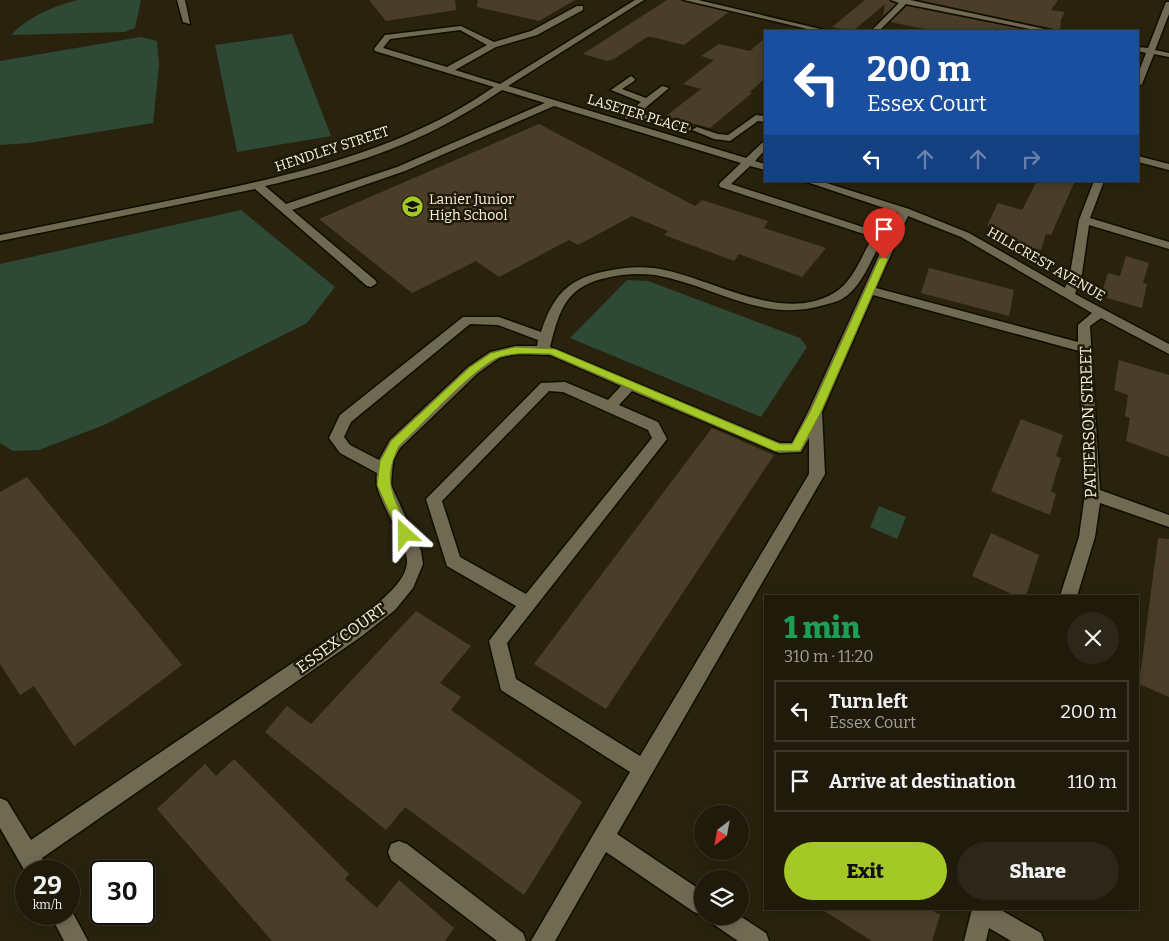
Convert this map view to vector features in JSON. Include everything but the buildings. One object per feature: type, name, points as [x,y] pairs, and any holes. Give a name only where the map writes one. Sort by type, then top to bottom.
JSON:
[{"type":"street","points":[[181,0],[187,22]]},
{"type":"street","name":"HENDLEY STREET","points":[[0,238],[258,186],[312,173],[374,152],[426,131],[640,0]]},
{"type":"street","points":[[688,0],[821,30]]},
{"type":"street","points":[[895,0],[1045,30]]},
{"type":"street","points":[[876,30],[905,1]]},
{"type":"street","points":[[1139,81],[1150,51],[1167,17],[1169,4]]},
{"type":"street","points":[[446,71],[493,45],[534,34],[580,8]]},
{"type":"street","name":"LASETER PLACE","points":[[493,45],[461,28],[388,37],[378,49],[764,167]]},
{"type":"street","points":[[1139,49],[1169,55]]},
{"type":"street","points":[[631,79],[616,90],[648,102]]},
{"type":"street","points":[[622,123],[665,88]]},
{"type":"street","points":[[283,209],[401,169],[555,102]]},
{"type":"street","points":[[633,114],[717,137],[730,138],[756,118],[764,119]]},
{"type":"street","points":[[703,148],[717,137]]},
{"type":"street","points":[[764,146],[724,185],[880,236]]},
{"type":"street","points":[[1139,159],[1169,167]]},
{"type":"street","points":[[385,470],[345,449],[336,438],[345,420],[467,320],[499,321],[543,344],[553,314],[566,294],[582,282],[604,273],[625,269],[652,271],[674,276],[723,294],[762,305],[790,307],[819,304],[836,297],[850,288],[880,236],[905,211],[812,182]]},
{"type":"street","points":[[1068,295],[1076,274],[1084,220],[1099,182]]},
{"type":"street","points":[[258,186],[371,283]]},
{"type":"street","name":"ESSEX COURT","points":[[36,860],[389,605],[407,583],[415,564],[413,551],[383,485],[386,461],[395,444],[473,370],[495,355],[543,344],[558,353],[779,448],[796,448],[815,412],[905,211]]},
{"type":"street","name":"HILLCREST AVENUE","points":[[905,211],[965,235],[1068,295],[1169,350]]},
{"type":"street","points":[[1084,220],[1169,246]]},
{"type":"street","points":[[869,290],[1085,348]]},
{"type":"street","name":"PATTERSON STREET","points":[[1068,595],[1087,537],[1093,494],[1084,325],[1100,313]]},
{"type":"street","points":[[610,406],[630,384]]},
{"type":"street","points":[[528,604],[453,561],[434,499],[546,386],[565,387],[653,426],[660,438],[528,604],[498,641],[508,684],[643,769]]},
{"type":"street","points":[[542,941],[817,474],[815,412]]},
{"type":"street","points":[[1093,494],[1169,521]]},
{"type":"street","points":[[0,808],[30,860]]},
{"type":"street","points":[[603,838],[694,899]]},
{"type":"street","points":[[399,852],[515,941]]},
{"type":"street","points":[[975,941],[983,910],[1032,941]]},
{"type":"street","points":[[67,925],[76,941]]},
{"type":"street","points":[[734,925],[758,941]]},
{"type":"green space","points":[[77,0],[141,0],[135,28],[124,32],[11,35],[25,22],[41,13]]},
{"type":"green space","points":[[292,34],[331,136],[237,152],[215,45]]},
{"type":"green space","points":[[141,37],[157,41],[159,65],[153,123],[29,143],[0,145],[0,61]]},
{"type":"green space","points":[[241,210],[335,287],[307,323],[104,425],[39,450],[13,451],[0,443],[0,264]]},
{"type":"green space","points":[[627,280],[648,281],[800,338],[807,347],[761,417],[570,338]]},
{"type":"green space","points":[[879,506],[906,517],[897,539],[870,527]]},
{"type":"place","name":"Lanier Junior High School","points":[[413,207]]},
{"type":"route","points":[[405,534],[383,485],[386,461],[395,444],[473,370],[495,355],[515,350],[552,351],[779,448],[796,448],[815,412],[884,259]]}]
